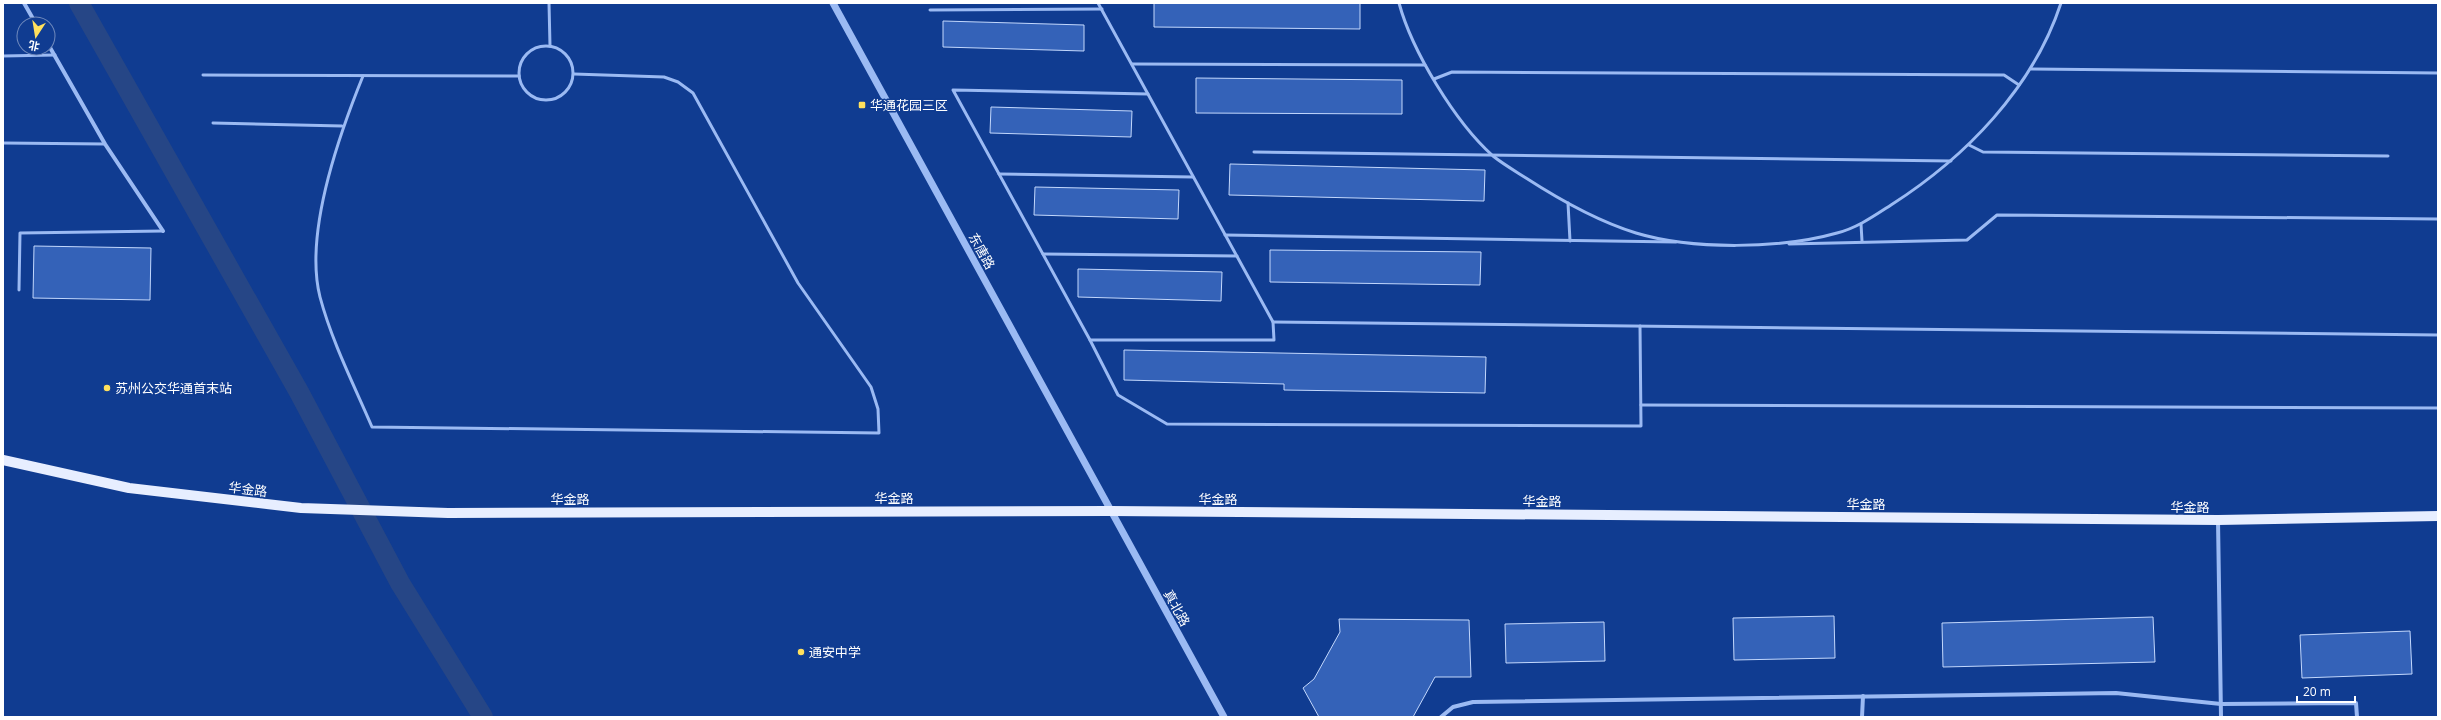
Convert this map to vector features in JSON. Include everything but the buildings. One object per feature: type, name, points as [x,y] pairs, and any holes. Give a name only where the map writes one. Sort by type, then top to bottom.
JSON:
[{"type":"main road","name":"华金路","points":[[3,460],[129,488],[314,509],[409,512],[1110,511],[2218,520],[2438,516]]},
{"type":"street","points":[[24,3],[31,16]]},
{"type":"street","name":"东唐路","points":[[833,3],[1110,511]]},
{"type":"street","points":[[56,56],[105,144],[163,232]]},
{"type":"street","name":"真北路","points":[[1110,511],[1224,717]]},
{"type":"street","points":[[2218,520],[2221,717]]},
{"type":"street","points":[[1441,717],[1453,707],[1473,702],[2116,693],[2221,704],[2356,703],[2357,717]]},
{"type":"street","points":[[1862,717],[1863,696]]},
{"type":"lane","points":[[549,3],[550,46]]},
{"type":"lane","points":[[1090,340],[1274,340],[1273,322],[1098,3]]},
{"type":"lane","points":[[1399,3],[1402,16],[1425,65],[1452,108],[1493,156],[1545,191],[1591,216],[1637,234],[1686,243]]},
{"type":"lane","points":[[1779,245],[1837,233],[1861,224],[1924,184],[1951,161],[1969,145],[2032,69],[2052,31],[2061,3]]},
{"type":"lane","points":[[930,10],[1102,9]]},
{"type":"lane","points":[[540,46],[550,46],[567,55],[572,63],[574,74],[567,92],[559,98],[542,101],[525,91],[519,76],[519,67],[530,51],[540,46]]},
{"type":"lane","points":[[3,56],[16,56]]},
{"type":"lane","points":[[1132,64],[1425,65]]},
{"type":"lane","points":[[2032,69],[2438,73]]},
{"type":"lane","points":[[1434,79],[1452,72],[1996,75],[2004,76],[2019,85]]},
{"type":"lane","points":[[363,76],[342,126],[321,211],[316,258],[320,296],[372,427],[879,433],[878,409],[871,386],[798,283],[693,93],[678,82],[664,77],[574,74]]},
{"type":"lane","points":[[203,75],[519,76]]},
{"type":"lane","points":[[1148,94],[953,90],[1090,340],[1118,395],[1167,424],[1641,426],[1640,326]]},
{"type":"lane","points":[[213,123],[342,126]]},
{"type":"lane","points":[[3,143],[105,144]]},
{"type":"lane","points":[[1969,145],[1983,152],[2388,156]]},
{"type":"lane","points":[[1254,152],[1951,161]]},
{"type":"lane","points":[[999,174],[1193,177]]},
{"type":"lane","points":[[1568,203],[1570,241]]},
{"type":"lane","points":[[1225,235],[1779,245],[1862,241],[1967,240],[1997,215],[2438,219]]},
{"type":"lane","points":[[1861,224],[1862,241]]},
{"type":"lane","points":[[19,290],[20,233],[163,232]]},
{"type":"lane","points":[[1043,254],[1237,256]]},
{"type":"lane","points":[[1273,322],[2438,335]]},
{"type":"lane","points":[[1641,405],[2438,408]]},
{"type":"waterway","points":[[79,3],[299,392],[400,583],[483,717]]},
{"type":"place","name":"华通花园三区","points":[[862,105]]},
{"type":"place","name":"苏州公交华通首末站","points":[[107,388]]},
{"type":"place","name":"通安中学","points":[[801,652]]}]
